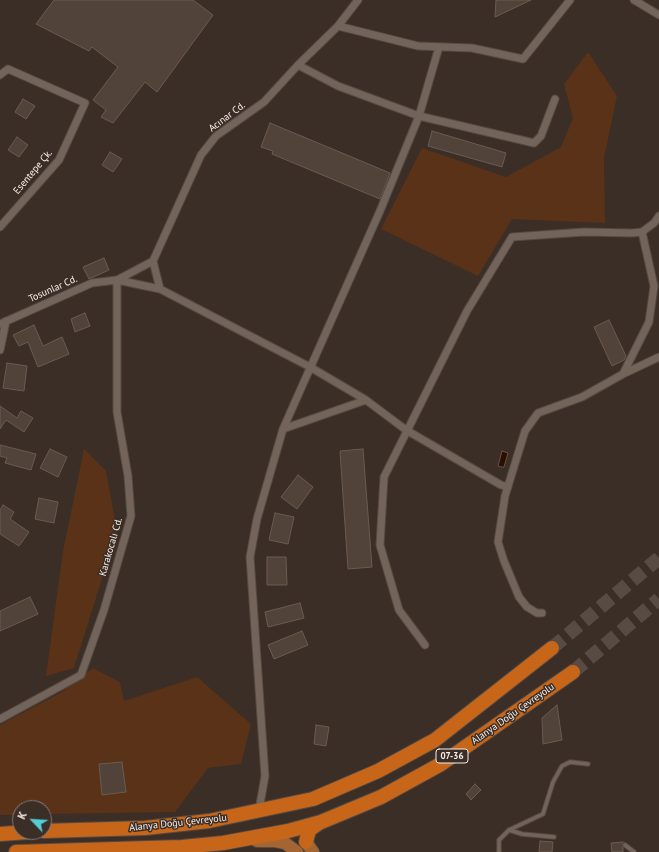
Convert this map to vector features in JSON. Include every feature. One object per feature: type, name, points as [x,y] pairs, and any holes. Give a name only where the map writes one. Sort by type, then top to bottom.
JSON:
[{"type":"highway","name":"Alanya Doğu Çevreyolu","points":[[52,831],[145,828],[209,821],[313,799],[378,771],[434,740],[552,648]]},
{"type":"highway","name":"Alanya Doğu Çevreyolu","points":[[16,852],[182,847],[223,843],[288,831],[321,822],[381,797],[441,764],[574,672]]},
{"type":"highway","points":[[303,849],[309,830],[321,822]]},
{"type":"highway","points":[[0,834],[12,833]]},
{"type":"main road","points":[[223,843],[275,841],[303,849]]},
{"type":"street","name":"Acınar Cd.","points":[[153,262],[200,155],[216,136],[264,102],[298,65],[338,26],[358,0]]},
{"type":"street","points":[[338,26],[418,46],[472,48],[523,59],[570,0]]},
{"type":"street","points":[[634,0],[659,15]]},
{"type":"street","points":[[259,810],[264,776],[250,558],[257,519],[283,429],[380,211],[419,116],[439,47]]},
{"type":"street","points":[[298,65],[338,86],[419,116],[534,143],[541,136],[555,99]]},
{"type":"street","name":"Esentepe Çk.","points":[[0,75],[8,69],[85,103],[58,160],[0,227]]},
{"type":"street","points":[[425,645],[398,610],[380,545],[384,477],[406,430],[436,375],[467,311],[512,237],[584,232],[642,232],[654,223],[659,216]]},
{"type":"street","points":[[623,374],[649,322],[654,286],[642,232]]},
{"type":"street","points":[[117,280],[153,262],[160,289]]},
{"type":"street","points":[[117,280],[160,289],[310,367],[366,400],[406,430],[501,485],[508,487]]},
{"type":"street","name":"Tosunlar Cd.","points":[[3,323],[92,283],[117,280]]},
{"type":"street","name":"Karakocalı Cd.","points":[[0,719],[81,675],[104,610],[131,516],[128,476],[117,412],[117,280]]},
{"type":"street","points":[[0,350],[3,323]]},
{"type":"street","points":[[542,613],[537,613],[527,607],[519,597],[498,542],[508,487],[525,431],[538,413],[582,397],[623,374],[659,357]]},
{"type":"street","points":[[283,429],[366,400]]},
{"type":"lane","points":[[499,852],[499,840],[509,830],[543,814],[553,782],[562,766],[570,762],[588,764]]},
{"type":"lane","points":[[509,830],[522,834],[554,838]]},
{"type":"lane","points":[[625,845],[634,852]]},
{"type":"shaded area","points":[[588,52],[617,96],[604,158],[605,223],[512,219],[478,276],[381,229],[422,148],[506,177],[561,147],[573,118],[564,84]]},
{"type":"shaded area","points":[[84,449],[106,471],[117,531],[74,668],[46,676],[63,551]]},
{"type":"shaded area","points":[[502,451],[508,453],[504,467],[498,466]]},
{"type":"shaded area","points":[[93,668],[120,682],[124,701],[197,677],[251,724],[241,764],[208,768],[175,812],[52,814],[52,800],[12,800],[12,815],[0,815],[0,725],[62,692]]},
{"type":"building","points":[[54,0],[193,0],[213,15],[157,92],[145,82],[113,123],[101,117],[106,110],[93,100],[118,67],[92,47],[89,51],[36,24]]},
{"type":"building","points":[[496,0],[531,0],[495,17]]},
{"type":"building","points":[[23,99],[35,106],[26,119],[15,112]]},
{"type":"building","points":[[270,123],[390,173],[380,199],[272,154],[273,151],[261,147]]},
{"type":"building","points":[[432,131],[506,153],[502,167],[428,146]]},
{"type":"building","points":[[17,137],[28,145],[19,157],[8,150]]},
{"type":"building","points":[[110,152],[122,159],[113,172],[102,165]]},
{"type":"building","points":[[104,258],[109,270],[89,279],[83,267]]},
{"type":"building","points":[[85,313],[90,326],[75,332],[71,319]]},
{"type":"building","points":[[609,320],[626,356],[624,360],[612,366],[594,327]]},
{"type":"building","points":[[34,325],[43,346],[62,337],[69,354],[38,367],[28,342],[19,346],[13,335]]},
{"type":"building","points":[[7,363],[27,366],[24,391],[3,388]]},
{"type":"building","points":[[0,406],[17,418],[21,411],[33,418],[24,432],[6,420],[0,429]]},
{"type":"building","points":[[0,445],[36,454],[31,470],[5,463],[7,458],[0,456]]},
{"type":"building","points":[[50,449],[67,457],[58,477],[40,468]]},
{"type":"building","points":[[363,449],[372,567],[348,569],[340,451]]},
{"type":"building","points":[[298,475],[313,487],[297,509],[281,497]]},
{"type":"building","points":[[39,498],[58,502],[54,523],[35,519]]},
{"type":"building","points":[[3,505],[14,512],[10,519],[29,532],[19,546],[0,534],[0,510]]},
{"type":"building","points":[[275,513],[294,517],[288,544],[269,540]]},
{"type":"building","points":[[267,557],[286,557],[287,585],[267,585]]},
{"type":"building","points":[[30,597],[38,614],[0,631],[0,611]]},
{"type":"building","points":[[300,603],[304,618],[268,627],[265,612]]},
{"type":"building","points":[[302,631],[308,645],[274,659],[268,645]]},
{"type":"building","points":[[557,705],[562,740],[543,744],[542,718]]},
{"type":"building","points":[[316,725],[329,727],[326,746],[314,744]]},
{"type":"building","points":[[122,762],[126,792],[102,795],[99,764]]},
{"type":"building","points":[[475,784],[481,790],[471,800],[466,794]]},
{"type":"building","points":[[540,841],[553,842],[552,852],[539,852]]},
{"type":"building","points":[[623,842],[623,852],[612,852],[611,843]]},
{"type":"tunnel","points":[[552,648],[659,558]]},
{"type":"tunnel","points":[[573,672],[659,599]]}]
